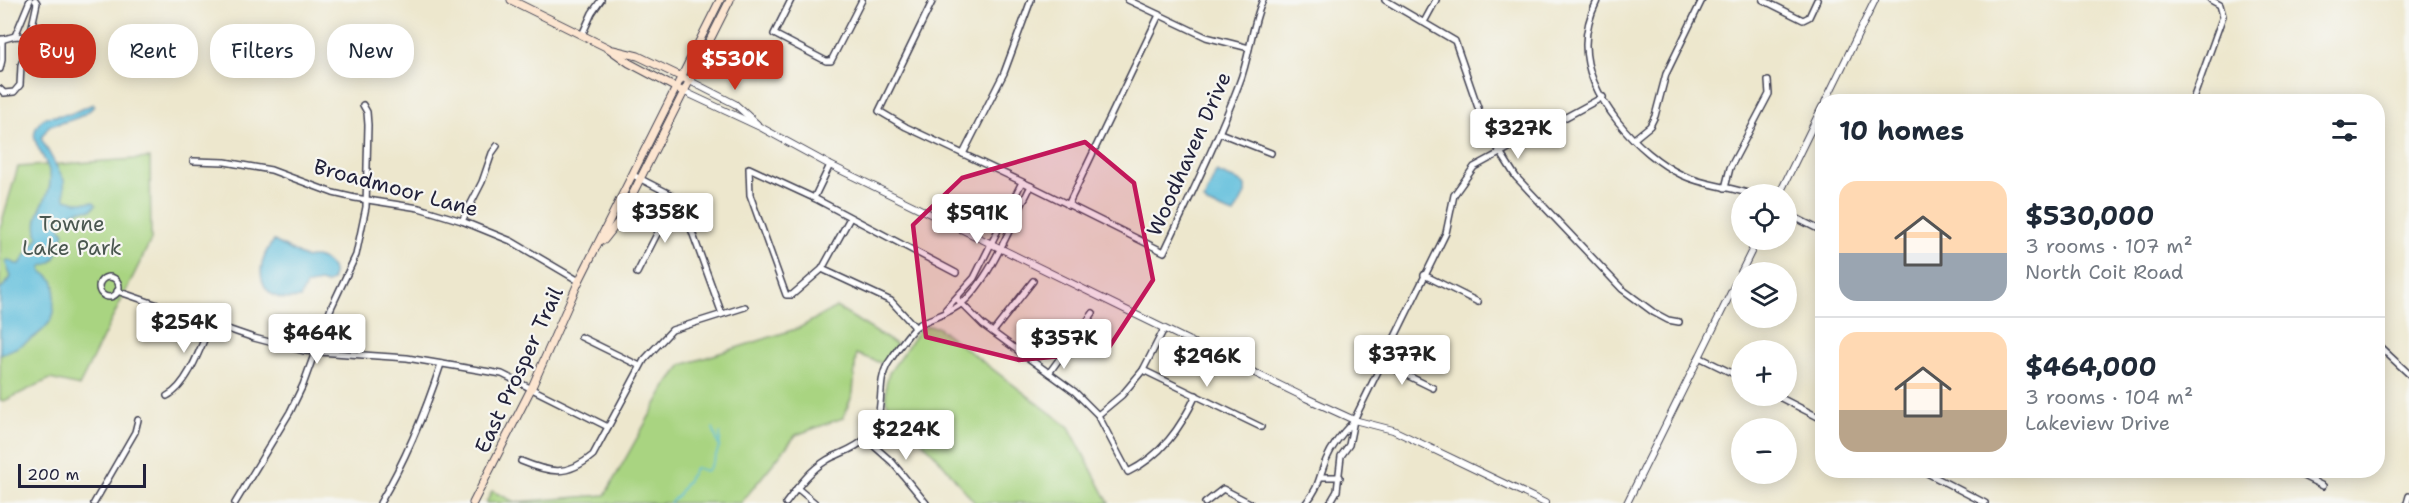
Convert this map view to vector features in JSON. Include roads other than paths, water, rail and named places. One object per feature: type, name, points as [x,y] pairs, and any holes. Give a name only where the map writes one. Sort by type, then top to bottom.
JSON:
[{"type":"main road","points":[[511,0],[608,48],[629,63],[685,92]]},
{"type":"main road","name":"East Prosper Trail","points":[[473,503],[532,387],[579,281],[720,0]]},
{"type":"main road","name":"East Prosper Trail","points":[[595,251],[619,221],[730,0]]},
{"type":"main road","points":[[608,48],[638,56],[690,81]]},
{"type":"street","points":[[15,36],[30,0]]},
{"type":"street","points":[[32,24],[37,3],[35,0]]},
{"type":"street","points":[[582,35],[592,12],[601,0]]},
{"type":"street","points":[[791,0],[774,34],[826,61],[831,61],[862,0]]},
{"type":"street","points":[[933,0],[879,111],[1068,204],[1159,15]]},
{"type":"street","points":[[963,154],[1004,73],[1031,0]]},
{"type":"street","points":[[1128,0],[1206,37],[1249,48]]},
{"type":"street","name":"Woodhaven Drive","points":[[1068,204],[1164,252],[1220,133],[1240,81],[1257,12],[1263,0]]},
{"type":"street","points":[[1385,0],[1455,41],[1485,128],[1516,177],[1622,289],[1653,312],[1668,320],[1679,322]]},
{"type":"street","points":[[1424,22],[1436,0]]},
{"type":"street","points":[[1634,139],[1650,126],[1655,116],[1666,74],[1701,0]]},
{"type":"street","points":[[1763,0],[1803,20],[1806,19],[1817,0]]},
{"type":"street","points":[[1829,94],[1875,0]]},
{"type":"street","points":[[2195,94],[2223,16],[2220,5],[2211,0]]},
{"type":"street","points":[[1597,1],[1587,28],[1588,63],[1616,119],[1649,154],[1673,171],[1697,182],[1731,190]]},
{"type":"street","points":[[0,69],[1,40],[18,36]]},
{"type":"street","points":[[0,89],[4,93],[18,90],[21,78]]},
{"type":"street","points":[[690,81],[735,104],[762,128]]},
{"type":"street","points":[[1725,188],[1730,168],[1769,94],[1768,81]]},
{"type":"street","points":[[685,92],[762,128],[830,165],[1164,329],[1354,420],[1393,429],[1545,503]]},
{"type":"street","points":[[1306,503],[1317,490],[1326,460],[1335,444],[1354,420],[1446,233],[1451,203],[1459,186],[1474,167],[1603,97]]},
{"type":"street","points":[[235,503],[290,412],[316,353],[331,308],[356,255],[366,200],[368,125],[367,112],[363,105]]},
{"type":"street","points":[[1784,184],[1815,121]]},
{"type":"street","points":[[1220,133],[1271,153]]},
{"type":"street","points":[[462,221],[497,146]]},
{"type":"street","name":"Broadmoor Lane","points":[[194,161],[225,162],[271,170],[333,193],[418,208],[462,221],[511,241],[579,281]]},
{"type":"street","points":[[814,198],[830,165]]},
{"type":"street","points":[[850,218],[822,269],[792,295],[786,295],[750,195],[749,168],[890,236],[904,246],[956,273]]},
{"type":"street","points":[[633,175],[670,194],[683,207],[722,314]]},
{"type":"street","points":[[959,302],[974,278],[1022,182]]},
{"type":"street","points":[[786,503],[810,473],[827,460],[866,439],[880,411],[882,380],[886,367],[915,327],[941,315],[959,302],[983,278],[1031,186]]},
{"type":"street","points":[[637,273],[657,234],[683,207]]},
{"type":"street","points":[[1797,218],[1815,228]]},
{"type":"street","points":[[1628,503],[1752,250]]},
{"type":"street","points":[[822,269],[891,301],[915,327]]},
{"type":"street","points":[[1424,275],[1478,302]]},
{"type":"street","points":[[993,332],[1034,281]]},
{"type":"street","points":[[117,291],[279,345],[316,353],[407,358],[502,374],[608,427]]},
{"type":"street","points":[[959,302],[993,332],[1075,392],[1098,415],[1128,472],[1146,463],[1175,434],[1196,396]]},
{"type":"street","points":[[520,461],[540,469],[567,471],[582,464],[593,455],[640,366],[672,330],[745,307]]},
{"type":"street","points":[[1049,373],[1093,312]]},
{"type":"street","points":[[167,396],[176,392],[187,374],[211,323]]},
{"type":"street","points":[[1098,415],[1122,395],[1143,370],[1164,329]]},
{"type":"street","points":[[581,337],[640,366]]},
{"type":"street","points":[[2385,352],[2409,374]]},
{"type":"street","points":[[1699,357],[1731,373]]},
{"type":"street","points":[[1382,363],[1433,388]]},
{"type":"street","points":[[380,503],[415,435],[441,364]]},
{"type":"street","points":[[1143,370],[1262,427]]},
{"type":"street","points":[[1797,406],[1815,415]]},
{"type":"street","points":[[94,503],[135,433],[138,420]]},
{"type":"street","points":[[1330,503],[1337,491],[1341,456],[1351,439],[1354,420]]},
{"type":"street","points":[[866,439],[892,462],[926,503]]},
{"type":"street","points":[[1335,444],[1345,450]]},
{"type":"street","points":[[1321,477],[1340,477]]},
{"type":"street","points":[[1937,478],[1985,503]]},
{"type":"street","points":[[2307,478],[2323,486]]},
{"type":"street","points":[[797,488],[815,503]]},
{"type":"street","points":[[1205,503],[1222,489],[1250,503]]},
{"type":"street","points":[[2407,503],[2409,496]]},
{"type":"water","points":[[93,104],[94,106],[89,111],[79,117],[49,126],[41,138],[64,180],[65,199],[94,202],[96,205],[91,210],[76,211],[66,218],[60,227],[64,233],[53,261],[41,267],[42,272],[50,277],[55,286],[54,312],[51,319],[32,339],[0,354],[0,290],[11,277],[5,261],[20,264],[38,237],[37,219],[50,183],[48,167],[37,145],[35,131],[38,124],[46,117],[70,114]]},
{"type":"water","points":[[1216,172],[1241,182],[1245,186],[1245,194],[1234,214],[1207,204],[1204,200]]},
{"type":"water","points":[[274,241],[306,258],[322,259],[332,270],[332,281],[326,284],[320,282],[306,285],[300,298],[282,299],[272,294],[262,281],[261,272],[265,256]]},
{"type":"waterway","points":[[713,428],[719,447]]},
{"type":"waterway","points":[[670,503],[695,469],[706,471],[709,467],[715,458],[720,433]]},
{"type":"park label","name":"Towne Lake Park","points":[[72,236]]}]
